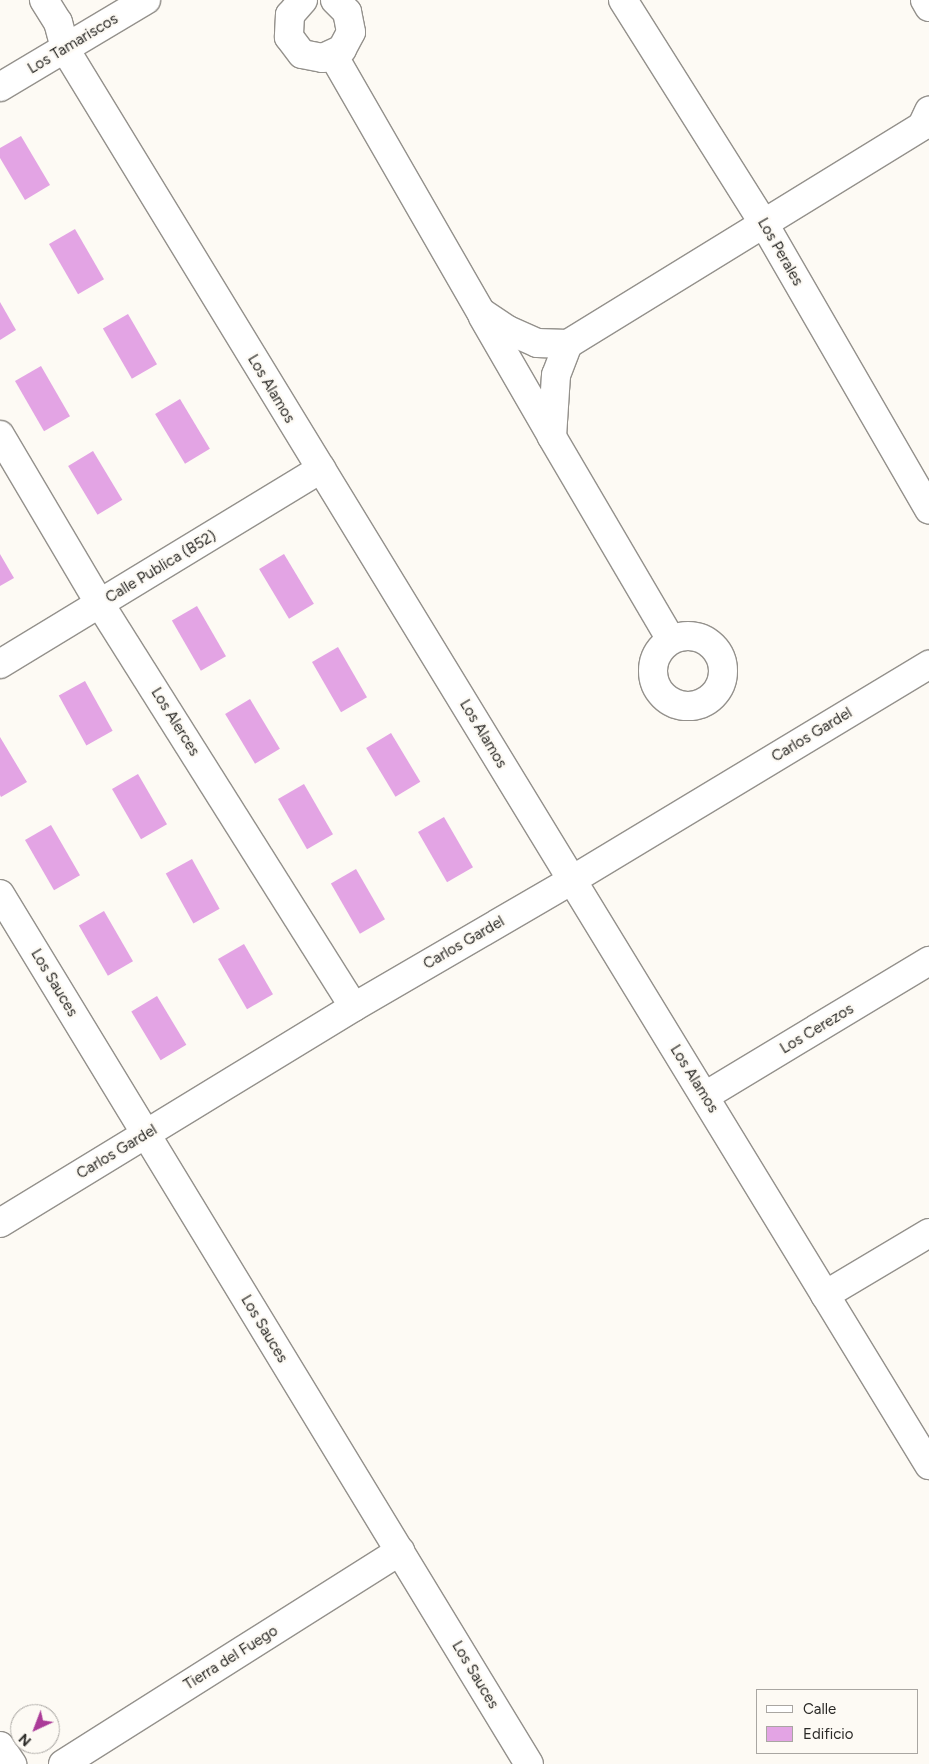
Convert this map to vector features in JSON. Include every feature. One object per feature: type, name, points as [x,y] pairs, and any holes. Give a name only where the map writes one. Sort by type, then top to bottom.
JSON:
[{"type":"street","name":"Los Alamos","points":[[44,0],[58,22],[65,49],[929,1465]]},
{"type":"street","name":"Los Tamariscos","points":[[0,87],[146,0]]},
{"type":"street","points":[[303,0],[290,15],[288,26],[294,46],[312,58],[333,55],[342,50],[351,32],[347,12],[335,0]]},
{"type":"street","name":"Los Perales","points":[[623,0],[763,222],[929,509]]},
{"type":"street","points":[[925,0],[929,7]]},
{"type":"street","points":[[333,55],[552,437],[672,640]]},
{"type":"street","points":[[481,312],[537,343],[568,344],[927,121]]},
{"type":"street","points":[[552,437],[552,405],[556,375],[568,344]]},
{"type":"street","name":"Los Alerces","points":[[0,435],[100,604],[354,1007]]},
{"type":"street","name":"Calle Publica (B52)","points":[[0,664],[321,469]]},
{"type":"street","name":"Carlos Gardel","points":[[0,1223],[354,1007],[572,880],[929,665]]},
{"type":"street","name":"Los Sauces","points":[[0,894],[529,1764]]},
{"type":"street","name":"Los Cerezos","points":[[705,1096],[929,961]]},
{"type":"street","points":[[825,1295],[929,1233]]},
{"type":"street","name":"Tierra del Fuego","points":[[63,1764],[400,1552]]},
{"type":"street","points":[[0,1746],[12,1764]]},
{"type":"building","points":[[21,136],[50,185],[25,200],[0,158],[0,148]]},
{"type":"building","points":[[75,229],[104,279],[78,294],[49,244]]},
{"type":"building","points":[[0,302],[16,330],[0,340]]},
{"type":"building","points":[[128,314],[157,364],[132,379],[103,328]]},
{"type":"building","points":[[41,366],[70,416],[44,431],[15,381]]},
{"type":"building","points":[[180,399],[210,449],[185,464],[155,414]]},
{"type":"building","points":[[93,451],[122,500],[97,515],[68,466]]},
{"type":"building","points":[[0,554],[14,578],[0,586]]},
{"type":"building","points":[[284,554],[314,604],[289,619],[259,569]]},
{"type":"building","points":[[197,606],[226,656],[201,671],[172,620]]},
{"type":"building","points":[[338,647],[367,697],[341,712],[312,662]]},
{"type":"building","points":[[85,681],[113,731],[86,745],[59,696]]},
{"type":"building","points":[[250,699],[280,749],[255,764],[225,714]]},
{"type":"building","points":[[391,733],[420,782],[395,797],[366,748]]},
{"type":"building","points":[[0,737],[27,782],[1,797],[0,795]]},
{"type":"building","points":[[138,774],[167,824],[141,839],[112,789]]},
{"type":"building","points":[[304,784],[333,834],[307,849],[278,799]]},
{"type":"building","points":[[444,817],[473,867],[447,882],[418,832]]},
{"type":"building","points":[[51,825],[80,875],[54,890],[25,840]]},
{"type":"building","points":[[192,859],[220,909],[193,923],[166,874]]},
{"type":"building","points":[[356,869],[385,919],[360,934],[331,884]]},
{"type":"building","points":[[104,911],[133,961],[108,976],[79,926]]},
{"type":"building","points":[[244,944],[273,994],[247,1009],[218,959]]},
{"type":"building","points":[[157,996],[186,1045],[161,1060],[131,1011]]}]
